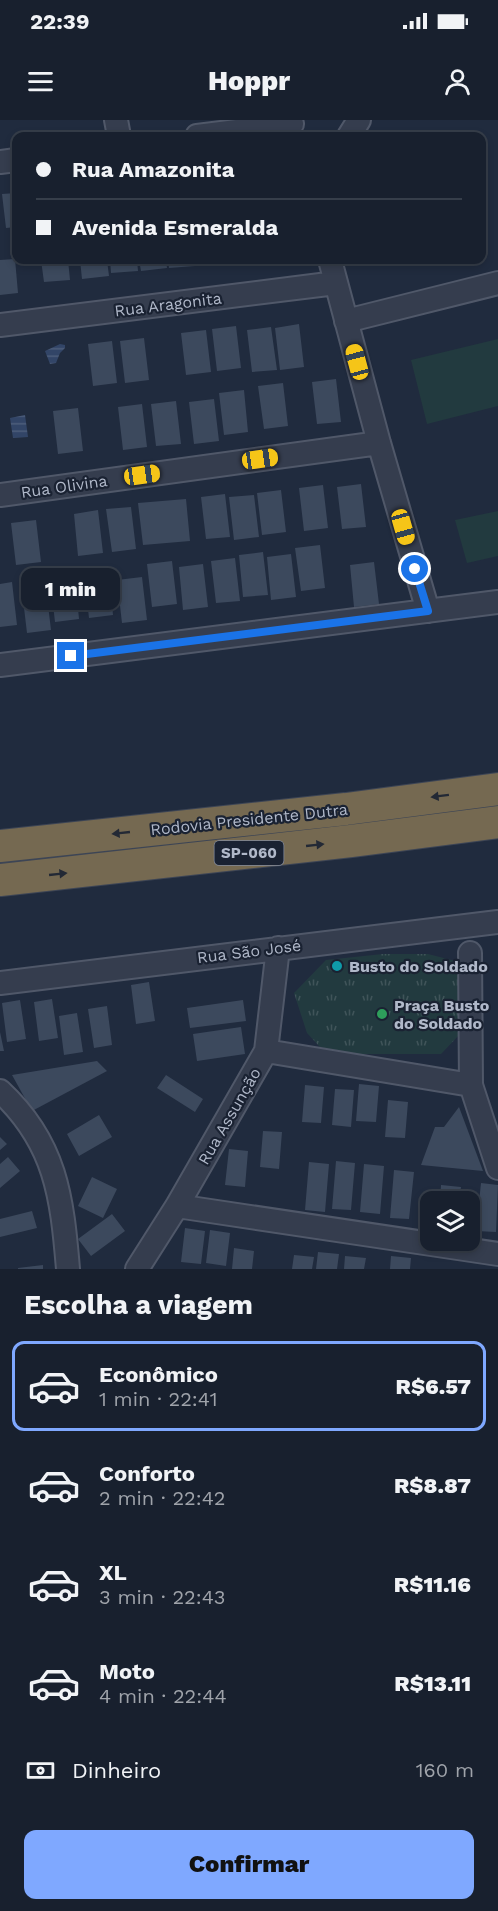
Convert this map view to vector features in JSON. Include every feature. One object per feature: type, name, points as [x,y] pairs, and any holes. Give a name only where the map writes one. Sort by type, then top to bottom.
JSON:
[{"type":"highway","name":"Rodovia Presidente Dutra","points":[[0,846],[334,810],[498,789]]},
{"type":"highway","name":"Rodovia Presidente Dutra","points":[[0,880],[351,842],[498,822]]},
{"type":"street","points":[[240,132],[293,127]]},
{"type":"street","points":[[331,264],[379,443],[428,611]]},
{"type":"street","name":"Rua Aragonita","points":[[0,325],[336,283]]},
{"type":"street","points":[[346,321],[498,283]]},
{"type":"street","name":"Rua Olivina","points":[[0,495],[379,443]]},
{"type":"street","points":[[0,665],[498,602]]},
{"type":"street","name":"Rua São José","points":[[0,983],[498,922]]},
{"type":"street","name":"Rua Assunção","points":[[137,1269],[177,1206],[267,1051],[278,948]]},
{"type":"street","points":[[470,952],[471,1085],[498,1168]]},
{"type":"street","points":[[267,1051],[471,1085]]},
{"type":"street","points":[[0,1091],[14,1104],[39,1138],[52,1168],[61,1203],[68,1269]]},
{"type":"street","points":[[177,1206],[498,1254]]},
{"type":"green space","points":[[498,339],[498,406],[427,424],[411,360]]},
{"type":"green space","points":[[498,511],[498,556],[467,563],[455,520]]},
{"type":"green space","name":"Praça Busto do Soldado","points":[[383,954],[428,954],[459,962],[462,1032],[441,1054],[355,1054],[320,1047],[307,1033],[294,993],[326,960]]},
{"type":"water","points":[[60,344],[65,345],[65,348],[56,363],[50,364],[45,351]]},
{"type":"water","points":[[25,415],[28,437],[13,438],[10,418]]},
{"type":"building","points":[[12,193],[12,227],[6,228],[2,194]]},
{"type":"building","points":[[12,259],[12,264],[15,264],[18,293],[0,295],[0,260]]},
{"type":"building","points":[[42,264],[68,264],[70,280],[44,282]]},
{"type":"building","points":[[80,264],[108,264],[109,276],[82,279]]},
{"type":"building","points":[[110,264],[137,264],[138,271],[111,273]]},
{"type":"building","points":[[140,264],[166,264],[167,268],[141,271]]},
{"type":"building","points":[[168,264],[195,264],[195,266],[169,268]]},
{"type":"building","points":[[299,324],[304,367],[280,370],[275,328]]},
{"type":"building","points":[[236,326],[241,368],[217,371],[212,329]]},
{"type":"building","points":[[271,327],[277,370],[252,372],[247,330]]},
{"type":"building","points":[[206,330],[211,372],[186,375],[181,333]]},
{"type":"building","points":[[144,338],[149,380],[125,383],[120,341]]},
{"type":"building","points":[[112,341],[117,383],[93,386],[88,344]]},
{"type":"building","points":[[336,379],[341,422],[317,424],[312,382]]},
{"type":"building","points":[[283,383],[288,426],[264,429],[258,386]]},
{"type":"building","points":[[244,390],[248,432],[224,435],[219,393]]},
{"type":"building","points":[[214,399],[219,441],[194,444],[189,402]]},
{"type":"building","points":[[176,401],[181,444],[156,446],[151,404]]},
{"type":"building","points":[[142,404],[147,447],[123,450],[118,407]]},
{"type":"building","points":[[78,408],[83,451],[58,454],[53,411]]},
{"type":"building","points":[[361,484],[366,527],[342,529],[337,487]]},
{"type":"building","points":[[323,485],[328,528],[304,531],[299,488]]},
{"type":"building","points":[[281,490],[286,532],[262,535],[257,493]]},
{"type":"building","points":[[225,494],[230,537],[206,539],[201,497]]},
{"type":"building","points":[[254,495],[259,537],[234,540],[229,497]]},
{"type":"building","points":[[186,499],[190,541],[143,545],[138,503]]},
{"type":"building","points":[[131,507],[136,549],[112,552],[106,509]]},
{"type":"building","points":[[98,510],[103,553],[78,556],[74,514]]},
{"type":"building","points":[[36,520],[41,562],[16,565],[11,523]]},
{"type":"building","points":[[320,545],[325,588],[301,591],[295,548]]},
{"type":"building","points":[[263,552],[268,595],[243,597],[239,555]]},
{"type":"building","points":[[291,554],[296,597],[271,600],[267,557]]},
{"type":"building","points":[[235,558],[240,601],[216,603],[211,561]]},
{"type":"building","points":[[172,561],[177,604],[152,607],[147,564]]},
{"type":"building","points":[[374,562],[379,604],[354,607],[350,565]]},
{"type":"building","points":[[203,564],[208,607],[183,610],[179,567]]},
{"type":"building","points":[[109,573],[113,615],[89,618],[84,576]]},
{"type":"building","points":[[75,576],[79,619],[55,622],[50,579]]},
{"type":"building","points":[[142,577],[147,620],[122,623],[117,580]]},
{"type":"building","points":[[12,582],[17,625],[0,627],[0,584]]},
{"type":"building","points":[[46,588],[51,630],[27,633],[22,591]]},
{"type":"building","points":[[149,982],[155,1021],[136,1024],[131,985]]},
{"type":"building","points":[[52,999],[58,1038],[39,1041],[34,1002]]},
{"type":"building","points":[[20,1000],[26,1039],[7,1042],[2,1003]]},
{"type":"building","points":[[243,1000],[246,1021],[190,1028],[187,1008]]},
{"type":"building","points":[[107,1006],[112,1045],[94,1048],[88,1009]]},
{"type":"building","points":[[77,1013],[83,1052],[64,1055],[59,1016]]},
{"type":"building","points":[[241,1027],[245,1054],[197,1061],[193,1034]]},
{"type":"building","points":[[0,1032],[4,1051],[0,1051]]},
{"type":"building","points":[[97,1061],[107,1071],[32,1111],[12,1075]]},
{"type":"building","points":[[166,1075],[203,1099],[195,1112],[157,1088]]},
{"type":"building","points":[[359,1084],[379,1086],[376,1122],[356,1121]]},
{"type":"building","points":[[305,1085],[324,1087],[321,1123],[302,1122]]},
{"type":"building","points":[[335,1089],[354,1090],[351,1127],[332,1125]]},
{"type":"building","points":[[388,1100],[408,1102],[405,1138],[385,1137]]},
{"type":"building","points":[[459,1107],[483,1171],[421,1165],[435,1127],[444,1127]]},
{"type":"building","points":[[99,1115],[112,1137],[79,1156],[67,1134]]},
{"type":"building","points":[[263,1131],[282,1132],[279,1169],[260,1167]]},
{"type":"building","points":[[0,1137],[7,1144],[0,1150]]},
{"type":"building","points":[[229,1149],[248,1151],[245,1187],[225,1185]]},
{"type":"building","points":[[8,1157],[20,1171],[0,1188],[0,1164]]},
{"type":"building","points":[[336,1161],[355,1163],[351,1210],[332,1209]]},
{"type":"building","points":[[309,1162],[329,1164],[325,1212],[305,1210]]},
{"type":"building","points":[[364,1164],[384,1166],[380,1214],[360,1212]]},
{"type":"building","points":[[394,1170],[414,1172],[409,1219],[390,1218]]},
{"type":"building","points":[[92,1177],[117,1189],[103,1218],[78,1206]]},
{"type":"building","points":[[481,1183],[498,1185],[496,1232],[480,1231]]},
{"type":"building","points":[[441,1185],[461,1187],[460,1191],[441,1191]]},
{"type":"building","points":[[32,1211],[37,1228],[0,1237],[0,1219]]},
{"type":"building","points":[[112,1214],[125,1231],[91,1256],[78,1239]]},
{"type":"building","points":[[185,1228],[205,1231],[201,1264],[181,1262]]},
{"type":"building","points":[[210,1230],[230,1233],[226,1266],[206,1263]]},
{"type":"building","points":[[234,1248],[254,1251],[252,1269],[232,1269]]},
{"type":"building","points":[[318,1252],[339,1254],[337,1269],[316,1269]]},
{"type":"building","points":[[294,1255],[314,1257],[312,1269],[292,1269]]},
{"type":"building","points":[[345,1256],[366,1258],[364,1269],[344,1269]]},
{"type":"building","points":[[391,1256],[411,1258],[410,1269],[390,1269]]},
{"type":"building","points":[[43,1265],[43,1269],[18,1269],[18,1268]]},
{"type":"place","name":"Busto do Soldado","points":[[337,966]]},
{"type":"place","name":"Praça Busto do Soldado","points":[[382,1014]]},
{"type":"route","points":[[71,656],[428,611],[415,569]]}]
